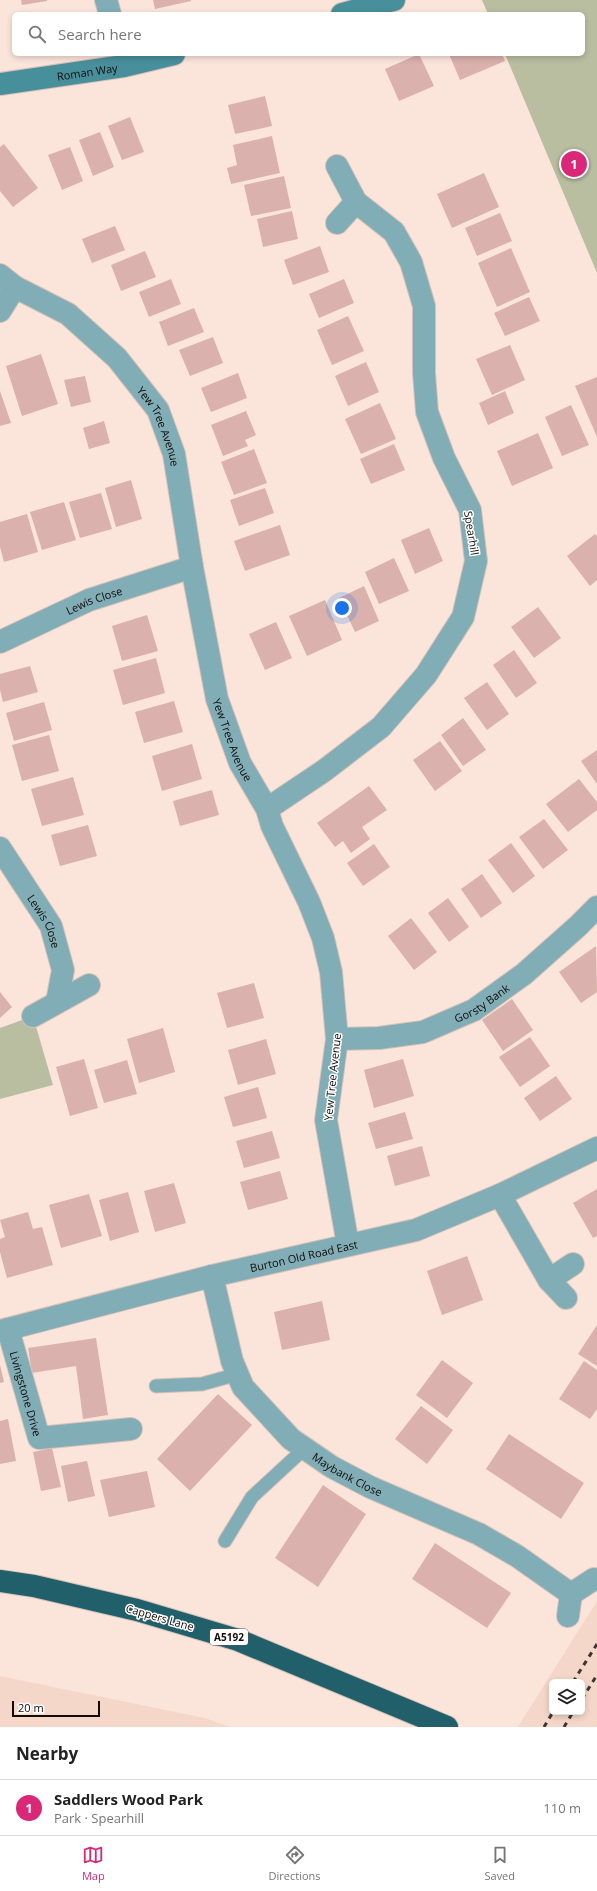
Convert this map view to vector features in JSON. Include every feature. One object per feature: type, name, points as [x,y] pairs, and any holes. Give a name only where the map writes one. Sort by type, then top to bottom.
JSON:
[{"type":"highway","name":"Cappers Lane","points":[[0,1581],[34,1586],[137,1610],[238,1640],[447,1727]]},
{"type":"street","points":[[106,0],[109,12]]},
{"type":"street","points":[[349,12],[394,0]]},
{"type":"street","name":"Roman Way","points":[[0,84],[123,60],[157,56]]},
{"type":"street","name":"Spearhill","points":[[267,809],[325,770],[381,727],[426,675],[462,616],[476,565],[470,510],[444,458],[427,412],[424,373],[424,306],[411,262],[394,232],[356,202],[337,166]]},
{"type":"street","points":[[337,223],[356,202]]},
{"type":"street","name":"Yew Tree Avenue","points":[[0,311],[8,281],[68,314],[117,358],[158,410],[174,454],[192,567],[217,699],[240,763],[267,809],[272,826],[309,902],[323,938],[331,972],[337,1040],[326,1120],[348,1245]]},
{"type":"street","name":"Lewis Close","points":[[0,642],[88,600],[192,567]]},
{"type":"street","name":"Lewis Close","points":[[0,848],[51,926],[63,970],[57,1002]]},
{"type":"street","name":"Gorsty Bank","points":[[337,1040],[379,1038],[423,1032],[474,1010],[524,974],[578,926],[597,906]]},
{"type":"street","points":[[33,1016],[88,985]]},
{"type":"street","name":"Burton Old Road East","points":[[4,1330],[212,1276],[416,1230],[500,1195],[597,1148]]},
{"type":"street","points":[[500,1195],[549,1280],[566,1298]]},
{"type":"street","points":[[549,1280],[573,1264]]},
{"type":"street","name":"Maybank Close","points":[[212,1276],[232,1361],[243,1387],[263,1411],[291,1439],[332,1467],[370,1487],[479,1534],[517,1556],[571,1594]]},
{"type":"street","name":"Livingstone Drive","points":[[4,1330],[39,1438],[131,1429]]},
{"type":"street","points":[[568,1616],[571,1594],[594,1579]]},
{"type":"lane","points":[[156,1386],[202,1384],[238,1374]]},
{"type":"lane","points":[[225,1541],[252,1497],[304,1448]]},
{"type":"shaded area","points":[[597,1601],[597,1727],[517,1727],[519,1725]]},
{"type":"shaded area","points":[[0,1676],[205,1718],[230,1727],[0,1727]]},
{"type":"green space","points":[[482,0],[597,0],[597,273],[506,56],[585,56],[585,12],[487,12]]},
{"type":"green space","points":[[33,1016],[53,1085],[0,1099],[0,1028]]},
{"type":"building","points":[[21,0],[47,0],[47,1],[22,5]]},
{"type":"building","points":[[153,0],[191,0],[191,1],[155,9]]},
{"type":"building","points":[[414,56],[420,56],[434,86],[399,101],[385,69]]},
{"type":"building","points":[[450,56],[503,56],[505,61],[460,80]]},
{"type":"building","points":[[265,96],[272,126],[235,134],[228,105]]},
{"type":"building","points":[[130,117],[144,152],[122,160],[108,126]]},
{"type":"building","points":[[100,132],[114,167],[93,176],[79,140]]},
{"type":"building","points":[[272,136],[280,173],[231,184],[227,168],[237,165],[233,145]]},
{"type":"building","points":[[4,144],[38,188],[13,207],[0,191],[0,147]]},
{"type":"building","points":[[70,147],[83,181],[62,190],[48,155]]},
{"type":"building","points":[[484,173],[499,207],[452,228],[437,194]]},
{"type":"building","points":[[284,176],[291,208],[251,216],[244,185]]},
{"type":"building","points":[[292,211],[298,239],[263,247],[257,219]]},
{"type":"building","points":[[500,213],[512,241],[477,256],[465,228]]},
{"type":"building","points":[[115,226],[125,250],[92,263],[82,239]]},
{"type":"building","points":[[320,246],[329,272],[293,285],[284,260]]},
{"type":"building","points":[[511,248],[530,292],[497,307],[478,263]]},
{"type":"building","points":[[145,251],[156,277],[121,291],[111,265]]},
{"type":"building","points":[[171,279],[181,304],[149,317],[139,292]]},
{"type":"building","points":[[344,279],[354,303],[319,318],[309,294]]},
{"type":"building","points":[[529,297],[540,321],[505,336],[494,313]]},
{"type":"building","points":[[194,308],[204,332],[168,346],[159,322]]},
{"type":"building","points":[[348,316],[364,351],[332,365],[317,330]]},
{"type":"building","points":[[213,337],[223,363],[190,376],[179,350]]},
{"type":"building","points":[[510,345],[525,380],[492,395],[476,359]]},
{"type":"building","points":[[41,354],[58,404],[22,416],[6,366]]},
{"type":"building","points":[[366,362],[379,392],[348,406],[335,376]]},
{"type":"building","points":[[238,373],[247,398],[211,412],[201,388]]},
{"type":"building","points":[[85,376],[91,402],[71,407],[64,380]]},
{"type":"building","points":[[597,377],[597,437],[575,386]]},
{"type":"building","points":[[0,391],[11,423],[0,426]]},
{"type":"building","points":[[505,391],[514,413],[488,425],[479,403]]},
{"type":"building","points":[[380,403],[396,439],[361,454],[345,419]]},
{"type":"building","points":[[571,405],[589,445],[562,456],[545,417]]},
{"type":"building","points":[[246,411],[256,435],[245,440],[248,446],[223,456],[211,425]]},
{"type":"building","points":[[104,421],[110,443],[89,449],[83,428]]},
{"type":"building","points":[[538,433],[553,468],[512,486],[497,451]]},
{"type":"building","points":[[394,444],[405,470],[371,484],[360,459]]},
{"type":"building","points":[[254,449],[267,483],[234,495],[221,462]]},
{"type":"building","points":[[131,480],[142,519],[116,527],[105,488]]},
{"type":"building","points":[[265,488],[274,513],[239,526],[230,500]]},
{"type":"building","points":[[101,493],[112,529],[80,538],[69,502]]},
{"type":"building","points":[[64,502],[76,540],[42,550],[30,512]]},
{"type":"building","points":[[27,514],[38,552],[4,562],[0,547],[0,522]]},
{"type":"building","points":[[280,525],[290,555],[245,571],[234,541]]},
{"type":"building","points":[[429,528],[443,561],[415,574],[401,540]]},
{"type":"building","points":[[595,534],[597,536],[597,580],[590,586],[567,556]]},
{"type":"building","points":[[394,558],[409,591],[379,604],[365,572]]},
{"type":"building","points":[[364,586],[379,621],[355,632],[339,598]]},
{"type":"building","points":[[325,600],[342,640],[307,656],[289,616]]},
{"type":"building","points":[[538,607],[561,638],[534,658],[511,627]]},
{"type":"building","points":[[147,615],[158,651],[122,661],[112,626]]},
{"type":"building","points":[[276,622],[292,658],[265,670],[249,634]]},
{"type":"building","points":[[514,650],[537,683],[516,698],[493,665]]},
{"type":"building","points":[[156,658],[165,693],[123,705],[113,670]]},
{"type":"building","points":[[30,666],[38,692],[3,702],[0,690],[0,674]]},
{"type":"building","points":[[487,682],[509,714],[487,730],[464,698]]},
{"type":"building","points":[[174,701],[183,732],[144,743],[135,712]]},
{"type":"building","points":[[44,702],[52,730],[14,741],[6,713]]},
{"type":"building","points":[[463,718],[486,750],[463,766],[441,735]]},
{"type":"building","points":[[49,735],[59,771],[22,781],[12,745]]},
{"type":"building","points":[[440,741],[462,771],[435,791],[413,760]]},
{"type":"building","points":[[192,744],[202,779],[162,791],[152,756]]},
{"type":"building","points":[[597,750],[597,784],[581,761]]},
{"type":"building","points":[[73,777],[84,815],[42,826],[31,789]]},
{"type":"building","points":[[579,779],[597,802],[597,810],[568,832],[546,804]]},
{"type":"building","points":[[369,786],[387,810],[362,827],[370,839],[351,853],[343,841],[335,847],[317,823]]},
{"type":"building","points":[[212,790],[219,815],[180,826],[173,801]]},
{"type":"building","points":[[544,819],[568,850],[543,869],[519,837]]},
{"type":"building","points":[[88,825],[97,856],[60,866],[51,835]]},
{"type":"building","points":[[511,843],[535,876],[513,893],[488,860]]},
{"type":"building","points":[[374,844],[390,867],[363,886],[347,863]]},
{"type":"building","points":[[482,874],[502,903],[481,918],[461,889]]},
{"type":"building","points":[[448,898],[469,927],[449,942],[428,913]]},
{"type":"building","points":[[411,918],[437,952],[414,970],[388,936]]},
{"type":"building","points":[[596,946],[597,992],[581,1003],[559,972]]},
{"type":"building","points":[[254,983],[264,1018],[227,1028],[217,993]]},
{"type":"building","points":[[0,992],[12,1007],[0,1018]]},
{"type":"building","points":[[512,999],[533,1030],[503,1051],[482,1020]]},
{"type":"building","points":[[163,1028],[175,1072],[139,1083],[127,1039]]},
{"type":"building","points":[[530,1037],[550,1066],[520,1087],[499,1057]]},
{"type":"building","points":[[266,1039],[276,1074],[238,1085],[228,1050]]},
{"type":"building","points":[[84,1059],[98,1108],[70,1116],[56,1067]]},
{"type":"building","points":[[403,1059],[414,1096],[374,1108],[364,1070]]},
{"type":"building","points":[[127,1060],[137,1094],[104,1103],[94,1070]]},
{"type":"building","points":[[556,1076],[572,1099],[540,1121],[524,1098]]},
{"type":"building","points":[[258,1087],[267,1118],[233,1127],[224,1097]]},
{"type":"building","points":[[405,1112],[413,1139],[376,1149],[368,1123]]},
{"type":"building","points":[[272,1131],[280,1158],[244,1168],[236,1141]]},
{"type":"building","points":[[422,1146],[430,1176],[395,1186],[387,1156]]},
{"type":"building","points":[[280,1171],[288,1199],[248,1210],[240,1182]]},
{"type":"building","points":[[174,1183],[186,1223],[155,1232],[144,1191]]},
{"type":"building","points":[[597,1189],[597,1236],[593,1238],[573,1203]]},
{"type":"building","points":[[128,1192],[139,1232],[110,1241],[99,1200]]},
{"type":"building","points":[[89,1194],[102,1236],[61,1248],[49,1205]]},
{"type":"building","points":[[28,1212],[33,1229],[42,1227],[53,1265],[7,1278],[0,1252],[0,1239],[5,1237],[0,1220]]},
{"type":"building","points":[[467,1256],[483,1300],[442,1315],[427,1271]]},
{"type":"building","points":[[322,1301],[330,1340],[282,1350],[274,1312]]},
{"type":"building","points":[[597,1325],[597,1366],[578,1354]]},
{"type":"building","points":[[96,1338],[108,1415],[83,1419],[76,1366],[32,1373],[28,1348]]},
{"type":"building","points":[[442,1360],[473,1383],[447,1418],[416,1395]]},
{"type":"building","points":[[584,1361],[597,1370],[597,1409],[590,1419],[559,1399]]},
{"type":"building","points":[[0,1365],[4,1382],[0,1383]]},
{"type":"building","points":[[218,1394],[252,1425],[190,1491],[157,1459]]},
{"type":"building","points":[[421,1406],[453,1430],[427,1464],[395,1439]]},
{"type":"building","points":[[8,1419],[16,1461],[0,1464],[0,1421]]},
{"type":"building","points":[[509,1434],[584,1483],[561,1519],[486,1469]]},
{"type":"building","points":[[52,1448],[61,1487],[41,1491],[33,1452]]},
{"type":"building","points":[[87,1461],[95,1496],[68,1502],[61,1466]]},
{"type":"building","points":[[147,1471],[155,1507],[109,1517],[100,1480]]},
{"type":"building","points":[[323,1485],[366,1514],[318,1587],[275,1558]]},
{"type":"building","points":[[435,1543],[511,1593],[487,1628],[412,1579]]},
{"type":"railway","points":[[575,1679],[597,1644]]},
{"type":"railway","points":[[585,1694],[597,1675]]},
{"type":"railway","points":[[544,1727],[551,1715]]},
{"type":"railway","points":[[564,1727],[571,1715]]},
{"type":"place","name":"Saddlers Wood Park","points":[[574,164]]}]
